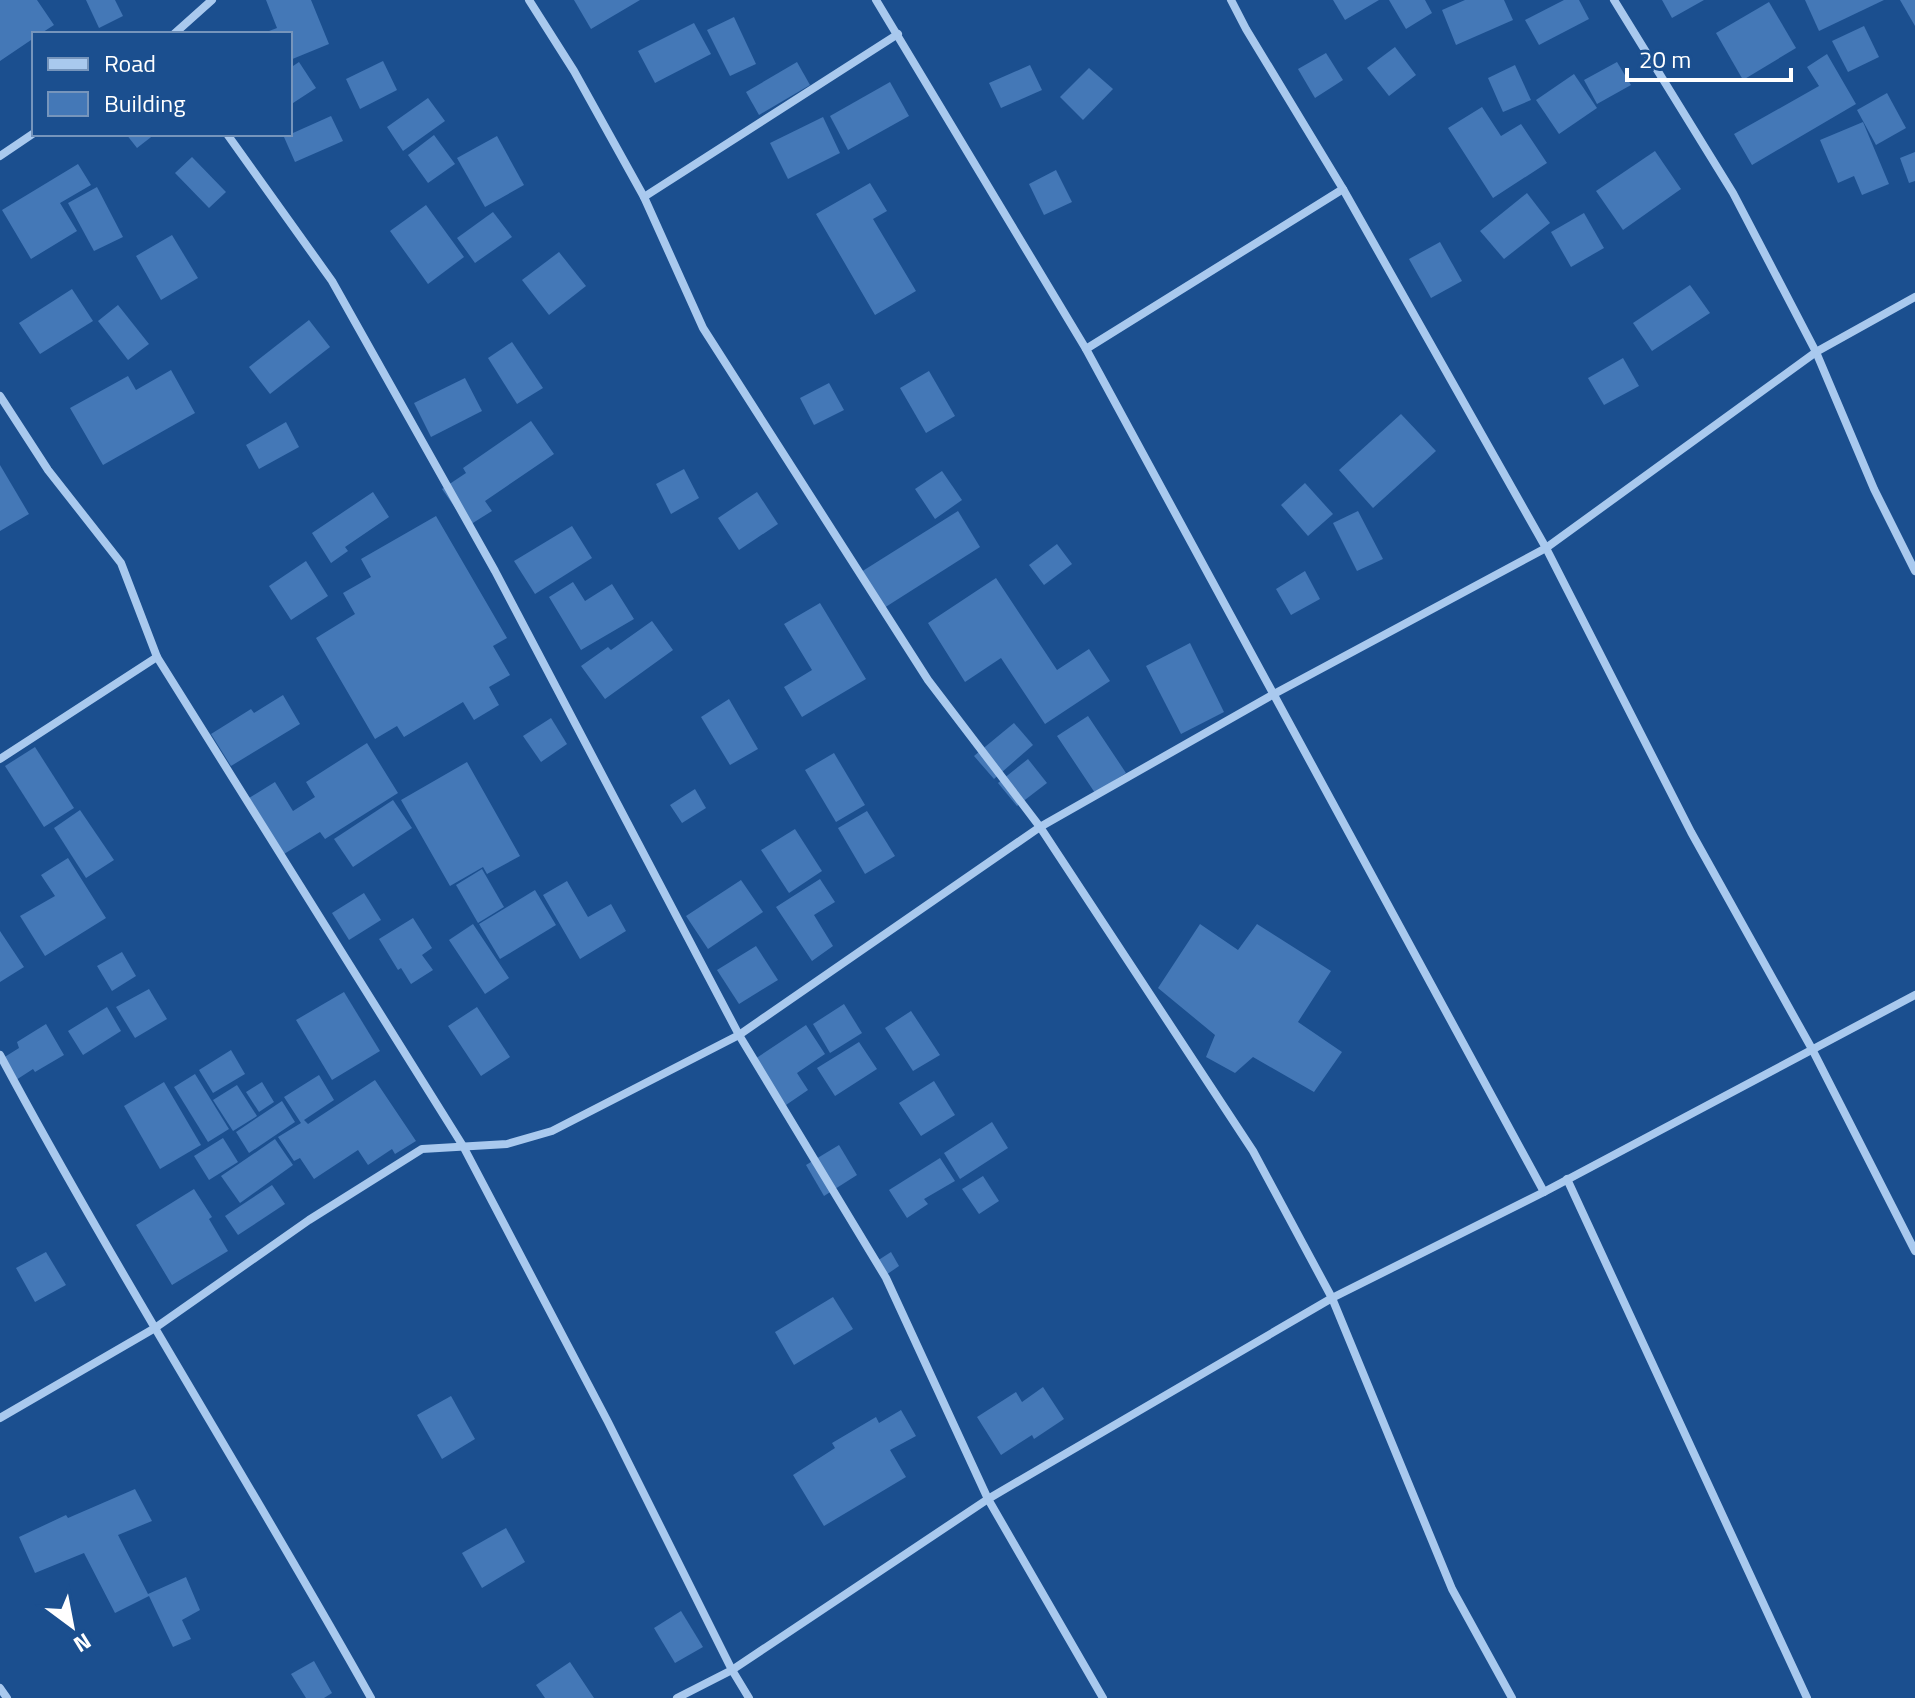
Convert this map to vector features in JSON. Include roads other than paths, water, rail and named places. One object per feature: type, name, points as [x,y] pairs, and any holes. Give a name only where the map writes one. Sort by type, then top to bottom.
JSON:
[{"type":"street","points":[[176,32],[212,0]]},
{"type":"street","points":[[529,0],[574,71],[644,197],[703,328],[928,680],[1040,827],[1253,1151],[1332,1298],[1452,1589],[1512,1698]]},
{"type":"street","points":[[876,0],[1086,349],[1544,1192]]},
{"type":"street","points":[[1231,0],[1343,189],[1546,548],[1691,832],[1812,1049],[1915,1251]]},
{"type":"street","points":[[1614,0],[1733,193],[1816,352],[1874,489],[1915,571]]},
{"type":"street","points":[[644,197],[898,34]]},
{"type":"street","points":[[0,156],[32,134]]},
{"type":"street","points":[[228,136],[332,281],[495,571],[739,1035],[886,1278],[988,1499],[1103,1698]]},
{"type":"street","points":[[1086,349],[1343,189]]},
{"type":"street","points":[[0,1418],[155,1328],[309,1220],[422,1149],[507,1144],[552,1131],[739,1035],[1040,827],[1274,694],[1546,548],[1816,352],[1915,297]]},
{"type":"street","points":[[0,396],[48,470],[121,563],[157,657],[463,1146],[749,1698]]},
{"type":"street","points":[[0,759],[157,657]]},
{"type":"street","points":[[677,1698],[732,1670],[988,1499],[1332,1298],[1544,1192],[1915,995]]},
{"type":"street","points":[[0,1055],[371,1698]]},
{"type":"street","points":[[1567,1179],[1807,1698]]},
{"type":"street","points":[[0,1688],[7,1698]]}]
